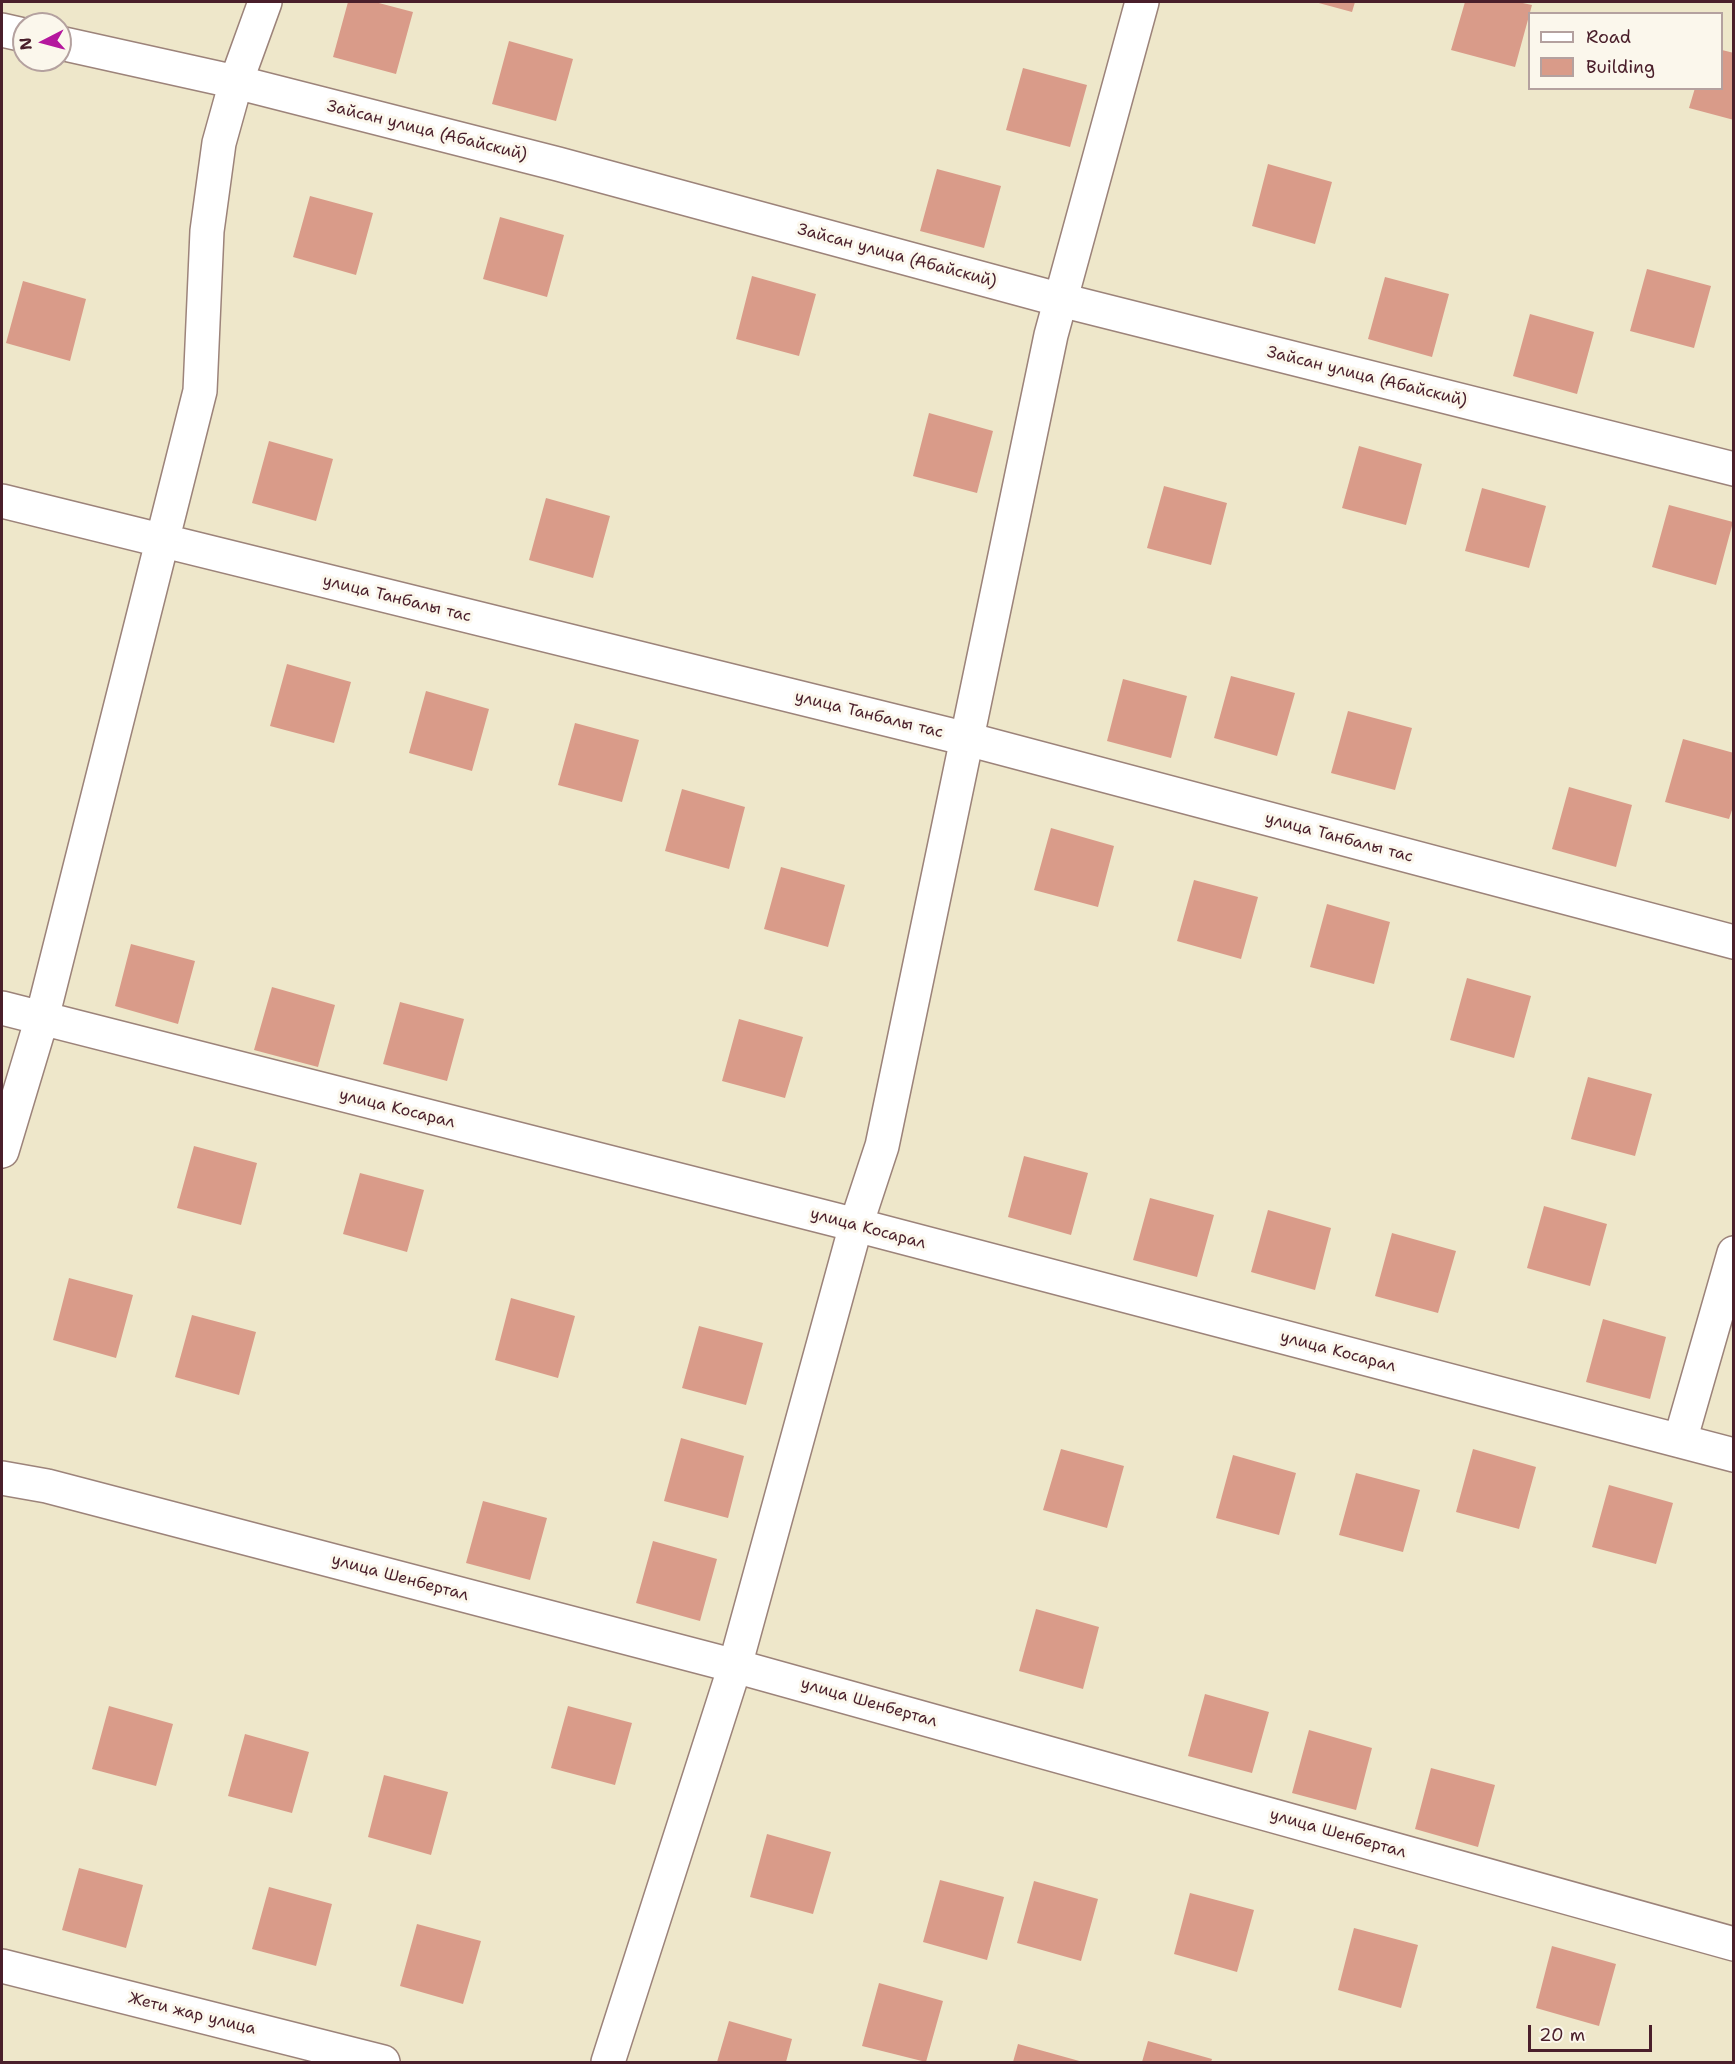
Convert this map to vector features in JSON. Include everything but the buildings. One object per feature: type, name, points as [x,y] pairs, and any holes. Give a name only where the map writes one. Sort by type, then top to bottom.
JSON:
[{"type":"street","points":[[2,1151],[42,1018],[200,391],[207,231],[219,143],[236,82],[265,2]]},
{"type":"street","points":[[608,2062],[735,1666],[856,1226],[882,1146],[1051,335],[1142,2]]},
{"type":"street","name":"Зайсан улица (Абайский)","points":[[72,46],[236,82],[558,164],[1061,300],[1734,469]]},
{"type":"street","name":"улица Танбалы тас","points":[[2,501],[967,739],[1734,942]]},
{"type":"street","name":"улица Косарал","points":[[2,1008],[856,1226],[1734,1455]]},
{"type":"street","points":[[1680,1441],[1734,1253]]},
{"type":"street","name":"улица Шенбертал","points":[[2,1479],[47,1486],[735,1666],[1734,1944]]},
{"type":"street","name":"Жети жар улица","points":[[2,1966],[382,2062]]}]
